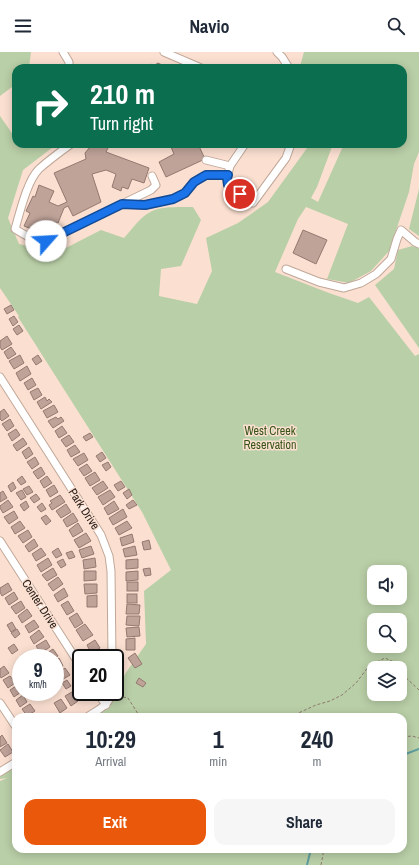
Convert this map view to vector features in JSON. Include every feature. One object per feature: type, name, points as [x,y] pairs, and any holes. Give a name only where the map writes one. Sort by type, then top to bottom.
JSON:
[{"type":"street","points":[[63,52],[69,64]]},
{"type":"street","points":[[164,52],[192,64]]},
{"type":"street","points":[[281,54],[287,64]]},
{"type":"street","points":[[65,148],[38,169],[32,178],[21,206],[16,229],[24,235],[38,241],[46,241],[151,190],[156,185],[152,176]]},
{"type":"street","points":[[242,148],[230,166],[227,178],[228,185],[252,202],[286,158],[289,148]]},
{"type":"street","points":[[206,160],[230,166]]},
{"type":"street","points":[[122,204],[145,205],[173,199],[185,193],[194,182],[206,175],[228,175]]},
{"type":"street","points":[[286,269],[319,282],[344,288],[361,283],[376,274],[390,259],[401,230],[414,242],[419,244]]},
{"type":"street","name":"Park Drive","points":[[0,377],[3,387],[101,535],[109,556],[111,571],[112,649]]},
{"type":"street","name":"Center Drive","points":[[0,541],[72,653]]},
{"type":"street","points":[[103,701],[106,705]]},
{"type":"street","points":[[93,713],[106,705],[108,701]]},
{"type":"street","points":[[0,703],[12,721]]},
{"type":"street","points":[[0,772],[12,764]]},
{"type":"path","points":[[379,661],[385,658],[392,661]]},
{"type":"path","points":[[299,713],[342,695],[356,683],[367,669]]},
{"type":"path","points":[[407,679],[419,690]]},
{"type":"path","points":[[124,697],[128,698],[137,713]]},
{"type":"path","points":[[407,737],[419,738]]},
{"type":"path","points":[[321,865],[323,853]]},
{"type":"green space","points":[[0,52],[31,52],[30,64],[12,64],[12,87],[0,96]]},
{"type":"green space","name":"West Creek Reservation","points":[[304,52],[419,52],[419,152],[414,164],[409,192],[389,251],[371,271],[349,283],[327,279],[348,224],[306,207],[298,219],[275,272],[358,303],[369,297],[415,356],[419,354],[419,865],[0,865],[0,781],[7,778],[0,779],[0,770],[12,762],[12,853],[407,853],[407,713],[89,713],[108,701],[124,701],[125,674],[146,644],[144,591],[171,570],[142,512],[0,288],[0,116],[12,133],[12,148],[52,148],[23,170],[8,218],[19,244],[56,253],[101,230],[124,238],[140,220],[148,213],[156,209],[193,207],[201,220],[181,266],[161,269],[159,296],[197,304],[212,271],[206,238],[238,223],[268,202],[307,148],[332,148],[317,187],[311,198],[318,202],[342,148],[407,148],[407,64],[301,64]]},
{"type":"green space","points":[[419,189],[419,236],[409,229]]},
{"type":"green space","points":[[412,246],[419,248],[419,348],[375,285],[394,269],[398,250]]},
{"type":"building","points":[[89,148],[108,148],[106,152],[149,168],[144,183],[132,179],[128,189],[122,187],[121,191],[112,187],[116,174],[106,170],[92,174],[101,202],[73,216],[68,206],[64,208],[58,223],[53,222],[53,224],[44,220],[39,232],[24,226],[30,213],[26,211],[33,196],[35,197],[39,185],[54,191],[49,202],[58,206],[67,202],[54,173],[86,159],[85,153]]},
{"type":"building","points":[[171,148],[200,148],[205,159],[166,177],[159,162],[174,154]]},
{"type":"building","points":[[303,230],[327,240],[316,264],[293,253]]},
{"type":"building","points":[[11,305],[14,310],[7,314],[4,309]]},
{"type":"building","points":[[14,316],[18,322],[13,326],[9,319]]},
{"type":"building","points":[[19,325],[23,331],[17,335],[13,329]]},
{"type":"building","points":[[7,336],[12,344],[2,350],[0,347],[0,341]]},
{"type":"building","points":[[11,347],[16,354],[8,359],[4,352]]},
{"type":"building","points":[[20,355],[24,363],[14,369],[9,361]]},
{"type":"building","points":[[38,355],[42,361],[36,365],[32,359]]},
{"type":"building","points":[[27,366],[31,374],[20,381],[16,373]]},
{"type":"building","points":[[32,378],[36,385],[28,390],[24,383]]},
{"type":"building","points":[[38,388],[42,395],[34,400],[30,392]]},
{"type":"building","points":[[45,397],[47,401],[49,399],[52,402],[41,409],[37,402]]},
{"type":"building","points":[[54,405],[58,412],[47,418],[43,411]]},
{"type":"building","points":[[4,409],[9,416],[2,421],[0,419],[0,412]]},
{"type":"building","points":[[56,417],[58,419],[61,417],[64,421],[53,428],[48,421]]},
{"type":"building","points":[[10,419],[14,426],[7,431],[2,424]]},
{"type":"building","points":[[62,426],[67,433],[59,438],[55,431]]},
{"type":"building","points":[[16,429],[20,435],[12,441],[8,434]]},
{"type":"building","points":[[90,433],[93,437],[86,441],[83,437]]},
{"type":"building","points":[[69,435],[74,442],[66,447],[61,440]]},
{"type":"building","points":[[23,438],[27,444],[17,451],[13,445]]},
{"type":"building","points":[[75,445],[80,452],[71,457],[67,450]]},
{"type":"building","points":[[29,447],[33,454],[26,459],[22,452]]},
{"type":"building","points":[[102,452],[106,458],[100,462],[96,456]]},
{"type":"building","points":[[84,453],[88,460],[78,466],[73,459]]},
{"type":"building","points":[[35,457],[39,464],[32,469],[27,462]]},
{"type":"building","points":[[108,462],[111,467],[106,471],[102,465]]},
{"type":"building","points":[[87,464],[92,471],[84,476],[79,469]]},
{"type":"building","points":[[41,467],[45,474],[38,479],[33,472]]},
{"type":"building","points":[[95,472],[100,480],[90,486],[85,478]]},
{"type":"building","points":[[22,476],[26,482],[21,485],[17,480]]},
{"type":"building","points":[[47,476],[52,483],[44,488],[40,481]]},
{"type":"building","points":[[103,481],[108,488],[97,495],[92,488]]},
{"type":"building","points":[[121,481],[125,487],[118,491],[114,485]]},
{"type":"building","points":[[13,482],[16,488],[11,492],[8,486]]},
{"type":"building","points":[[54,485],[58,492],[50,497],[46,490]]},
{"type":"building","points":[[29,486],[33,492],[27,495],[23,489]]},
{"type":"building","points":[[129,489],[132,495],[127,499],[123,493]]},
{"type":"building","points":[[22,490],[26,497],[21,500],[16,493]]},
{"type":"building","points":[[110,490],[115,497],[103,505],[98,497]]},
{"type":"building","points":[[3,491],[7,498],[0,502],[0,493]]},
{"type":"building","points":[[36,494],[40,499],[34,503],[30,498]]},
{"type":"building","points":[[60,495],[65,502],[52,510],[49,505],[52,503],[50,501]]},
{"type":"building","points":[[8,500],[13,507],[3,513],[0,506]]},
{"type":"building","points":[[133,500],[137,505],[129,509],[126,505]]},
{"type":"building","points":[[26,501],[29,507],[24,511],[20,505]]},
{"type":"building","points":[[114,501],[119,509],[108,515],[104,508]]},
{"type":"building","points":[[42,503],[46,509],[41,512],[37,507]]},
{"type":"building","points":[[66,504],[71,512],[61,518],[56,511]]},
{"type":"building","points":[[123,509],[127,517],[113,525],[109,518]]},
{"type":"building","points":[[14,511],[18,518],[9,524],[4,517]]},
{"type":"building","points":[[73,513],[78,521],[67,527],[63,520]]},
{"type":"building","points":[[46,515],[51,521],[46,525],[41,518]]},
{"type":"building","points":[[20,521],[25,528],[15,534],[11,527]]},
{"type":"building","points":[[127,521],[132,528],[119,535],[115,528]]},
{"type":"building","points":[[78,523],[83,531],[73,537],[69,530]]},
{"type":"building","points":[[28,530],[32,537],[23,543],[18,536]]},
{"type":"building","points":[[86,533],[91,541],[79,548],[74,540]]},
{"type":"building","points":[[132,534],[134,542],[122,546],[120,538]]},
{"type":"building","points":[[34,539],[38,546],[29,552],[25,546]]},
{"type":"building","points":[[149,540],[151,549],[144,550],[142,542]]},
{"type":"building","points":[[91,546],[94,554],[82,558],[79,550]]},
{"type":"building","points":[[135,546],[137,555],[125,557],[123,549]]},
{"type":"building","points":[[41,548],[46,555],[36,561],[32,554]]},
{"type":"building","points":[[58,548],[62,555],[56,558],[52,552]]},
{"type":"building","points":[[72,551],[75,557],[69,559],[66,553]]},
{"type":"building","points":[[48,558],[52,565],[41,572],[37,565]]},
{"type":"building","points":[[95,558],[96,567],[84,569],[83,560]]},
{"type":"building","points":[[63,559],[66,565],[61,568],[57,562]]},
{"type":"building","points":[[138,559],[138,568],[126,569],[126,560]]},
{"type":"building","points":[[53,568],[57,575],[47,581],[42,575]]},
{"type":"building","points":[[150,568],[151,575],[145,576],[143,569]]},
{"type":"building","points":[[84,571],[96,571],[96,580],[84,581]]},
{"type":"building","points":[[138,571],[138,580],[126,581],[126,572]]},
{"type":"building","points":[[58,577],[63,584],[53,591],[48,584]]},
{"type":"building","points":[[127,582],[138,582],[138,591],[127,591]]},
{"type":"building","points":[[8,583],[12,590],[2,596],[0,588]]},
{"type":"building","points":[[84,584],[97,584],[97,593],[85,594]]},
{"type":"building","points":[[64,588],[68,596],[58,602],[54,595]]},
{"type":"building","points":[[14,592],[18,599],[9,605],[5,598]]},
{"type":"building","points":[[127,594],[137,594],[137,603],[127,603]]},
{"type":"building","points":[[97,595],[97,607],[87,607],[87,596]]},
{"type":"building","points":[[21,601],[25,608],[16,614],[11,607]]},
{"type":"building","points":[[68,601],[74,611],[67,615],[61,605]]},
{"type":"building","points":[[127,604],[140,605],[139,614],[126,614]]},
{"type":"building","points":[[27,609],[32,616],[22,623],[18,616]]},
{"type":"building","points":[[77,613],[83,623],[75,628],[69,618]]},
{"type":"building","points":[[127,616],[140,616],[139,626],[126,625]]},
{"type":"building","points":[[34,620],[39,627],[29,633],[25,626]]},
{"type":"building","points":[[12,622],[16,629],[11,632],[7,625]]},
{"type":"building","points":[[85,624],[93,635],[83,641],[76,630]]},
{"type":"building","points":[[139,627],[140,636],[127,637],[126,628]]},
{"type":"building","points":[[17,629],[20,634],[15,638],[11,633]]},
{"type":"building","points":[[39,630],[44,637],[34,644],[30,637]]},
{"type":"building","points":[[135,638],[135,650],[126,650],[126,639]]},
{"type":"building","points":[[46,640],[50,647],[47,649],[38,649],[36,646]]},
{"type":"building","points":[[95,640],[100,648],[89,649],[87,645]]},
{"type":"building","points":[[14,644],[17,649],[12,649],[12,654],[8,648]]},
{"type":"building","points":[[135,653],[142,664],[135,668],[128,658]]},
{"type":"building","points":[[4,666],[9,673],[1,678],[0,669]]},
{"type":"building","points":[[64,669],[70,675],[64,679]]},
{"type":"building","points":[[10,676],[12,679],[12,685],[8,688],[3,680]]},
{"type":"building","points":[[139,678],[146,683],[143,687],[136,683]]},
{"type":"building","points":[[67,680],[71,686],[66,689],[64,682]]},
{"type":"building","points":[[72,692],[72,701],[78,701],[71,706],[65,696]]},
{"type":"building","points":[[17,701],[26,701],[27,702],[20,707]]},
{"type":"building","points":[[62,701],[67,708],[60,713],[54,703]]},
{"type":"building","points":[[30,704],[35,711],[32,713],[25,713],[22,709]]},
{"type":"building","points":[[2,735],[7,743],[0,747],[0,737]]},
{"type":"building","points":[[8,744],[12,753],[5,757],[0,750]]},
{"type":"waterway","points":[[407,754],[419,749]]},
{"type":"waterway","points":[[307,865],[310,853]]},
{"type":"route","points":[[46,241],[122,204],[145,205],[173,199],[185,193],[194,182],[206,175],[228,175],[228,185],[240,194]]}]
